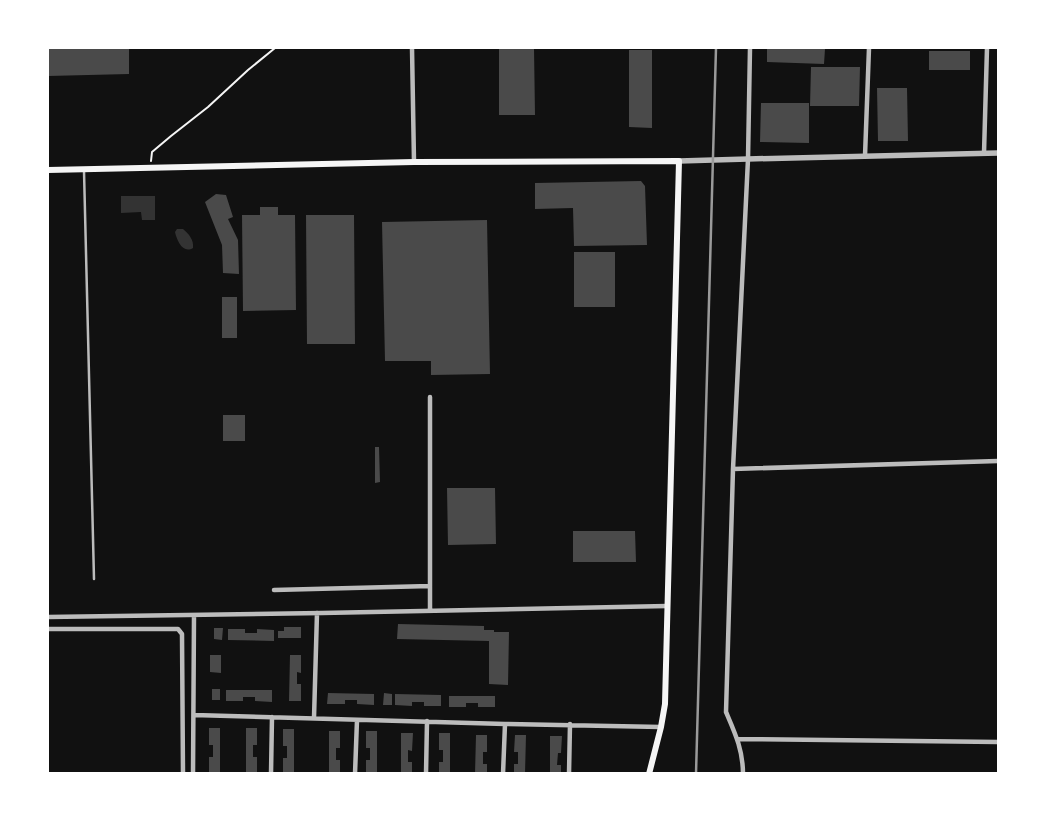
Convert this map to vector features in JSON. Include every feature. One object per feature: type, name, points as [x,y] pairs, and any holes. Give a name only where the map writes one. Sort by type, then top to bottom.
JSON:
[{"type":"main road","points":[[48,170],[414,162],[678,161],[665,704],[649,774]]},
{"type":"street","points":[[412,48],[414,162]]},
{"type":"street","points":[[743,774],[743,760],[738,740],[726,712],[733,468],[748,158],[750,48]]},
{"type":"street","points":[[865,156],[869,48]]},
{"type":"street","points":[[984,153],[987,48]]},
{"type":"street","points":[[678,161],[998,153]]},
{"type":"street","points":[[430,397],[430,611]]},
{"type":"street","points":[[733,468],[998,461]]},
{"type":"street","points":[[274,590],[430,586]]},
{"type":"street","points":[[48,617],[667,606]]},
{"type":"street","points":[[314,718],[317,613]]},
{"type":"street","points":[[193,774],[194,615]]},
{"type":"street","points":[[48,629],[178,629],[180,631],[182,634],[182,774]]},
{"type":"street","points":[[194,715],[661,727]]},
{"type":"street","points":[[271,774],[272,717]]},
{"type":"street","points":[[355,774],[357,720]]},
{"type":"street","points":[[426,774],[427,722]]},
{"type":"street","points":[[503,774],[505,724]]},
{"type":"street","points":[[569,774],[570,724]]},
{"type":"street","points":[[738,740],[998,742]]},
{"type":"lane","points":[[84,170],[94,579]]},
{"type":"path","points":[[150,168],[152,152],[208,107],[275,48]]},
{"type":"shaded area","points":[[121,196],[155,196],[155,220],[142,220],[141,212],[121,213]]},
{"type":"shaded area","points":[[177,229],[183,229],[189,235],[193,242],[193,248],[186,249],[181,246],[175,232]]},
{"type":"building","points":[[48,48],[129,48],[129,74],[48,76]]},
{"type":"building","points":[[499,48],[534,48],[535,115],[499,115]]},
{"type":"building","points":[[767,48],[825,49],[824,64],[767,62]]},
{"type":"building","points":[[629,50],[652,50],[652,128],[629,127]]},
{"type":"building","points":[[929,51],[970,51],[970,70],[929,70]]},
{"type":"building","points":[[811,67],[860,67],[859,106],[810,106]]},
{"type":"building","points":[[877,88],[907,88],[908,141],[878,141]]},
{"type":"building","points":[[761,103],[809,103],[809,143],[760,142]]},
{"type":"building","points":[[641,181],[645,186],[647,245],[574,246],[573,208],[535,209],[535,183]]},
{"type":"building","points":[[216,194],[226,195],[233,217],[228,219],[238,240],[239,274],[223,273],[222,245],[205,202]]},
{"type":"building","points":[[260,207],[278,207],[278,215],[295,215],[296,310],[243,311],[242,215],[260,215]]},
{"type":"building","points":[[306,215],[354,215],[355,344],[307,344]]},
{"type":"building","points":[[487,220],[490,374],[431,375],[431,361],[385,361],[382,222]]},
{"type":"building","points":[[574,252],[615,252],[615,307],[574,307]]},
{"type":"building","points":[[222,297],[237,297],[237,338],[222,338]]},
{"type":"building","points":[[223,415],[245,415],[245,441],[223,441]]},
{"type":"building","points":[[375,447],[379,447],[380,482],[375,483]]},
{"type":"building","points":[[447,488],[495,488],[496,544],[448,545]]},
{"type":"building","points":[[573,531],[635,531],[636,562],[573,562]]},
{"type":"building","points":[[398,624],[484,626],[484,630],[509,632],[508,685],[489,684],[489,641],[397,639]]},
{"type":"building","points":[[284,627],[301,627],[301,638],[278,638],[278,631],[284,631]]},
{"type":"building","points":[[214,628],[223,628],[222,640],[214,639]]},
{"type":"building","points":[[228,629],[245,629],[245,633],[257,633],[257,629],[274,630],[274,641],[228,640]]},
{"type":"building","points":[[210,655],[221,655],[221,673],[210,672]]},
{"type":"building","points":[[290,655],[301,655],[301,673],[297,672],[297,684],[301,684],[301,701],[289,701]]},
{"type":"building","points":[[212,689],[220,689],[220,700],[212,700]]},
{"type":"building","points":[[226,690],[272,690],[272,702],[255,701],[255,697],[243,697],[243,701],[226,701]]},
{"type":"building","points":[[328,693],[374,694],[374,705],[357,704],[357,700],[345,700],[345,704],[327,704]]},
{"type":"building","points":[[384,693],[392,694],[392,705],[383,705]]},
{"type":"building","points":[[395,694],[441,695],[441,706],[424,706],[424,702],[412,702],[412,706],[395,705]]},
{"type":"building","points":[[449,696],[495,696],[495,707],[478,707],[478,703],[466,703],[466,707],[449,707]]},
{"type":"building","points":[[209,728],[220,728],[220,774],[209,774],[209,757],[213,757],[213,745],[209,745]]},
{"type":"building","points":[[246,728],[257,728],[257,745],[253,745],[253,757],[257,757],[257,774],[246,774]]},
{"type":"building","points":[[283,729],[294,729],[294,774],[283,774],[283,758],[287,758],[287,746],[283,746]]},
{"type":"building","points":[[329,731],[340,731],[340,748],[336,748],[336,760],[340,760],[340,774],[329,774]]},
{"type":"building","points":[[366,731],[377,731],[377,774],[366,774],[366,760],[370,760],[370,748],[366,748]]},
{"type":"building","points":[[401,733],[413,733],[412,751],[408,750],[408,762],[412,762],[412,774],[401,774]]},
{"type":"building","points":[[439,733],[450,733],[450,774],[439,774],[439,762],[443,762],[443,750],[439,750]]},
{"type":"building","points":[[476,735],[487,735],[487,752],[483,752],[483,764],[487,764],[487,774],[475,774]]},
{"type":"building","points":[[515,735],[526,735],[525,774],[514,774],[514,764],[518,764],[518,752],[514,752]]},
{"type":"building","points":[[550,736],[562,736],[561,753],[558,753],[557,765],[561,765],[561,774],[550,774]]},
{"type":"railway","points":[[696,774],[716,48]]}]
